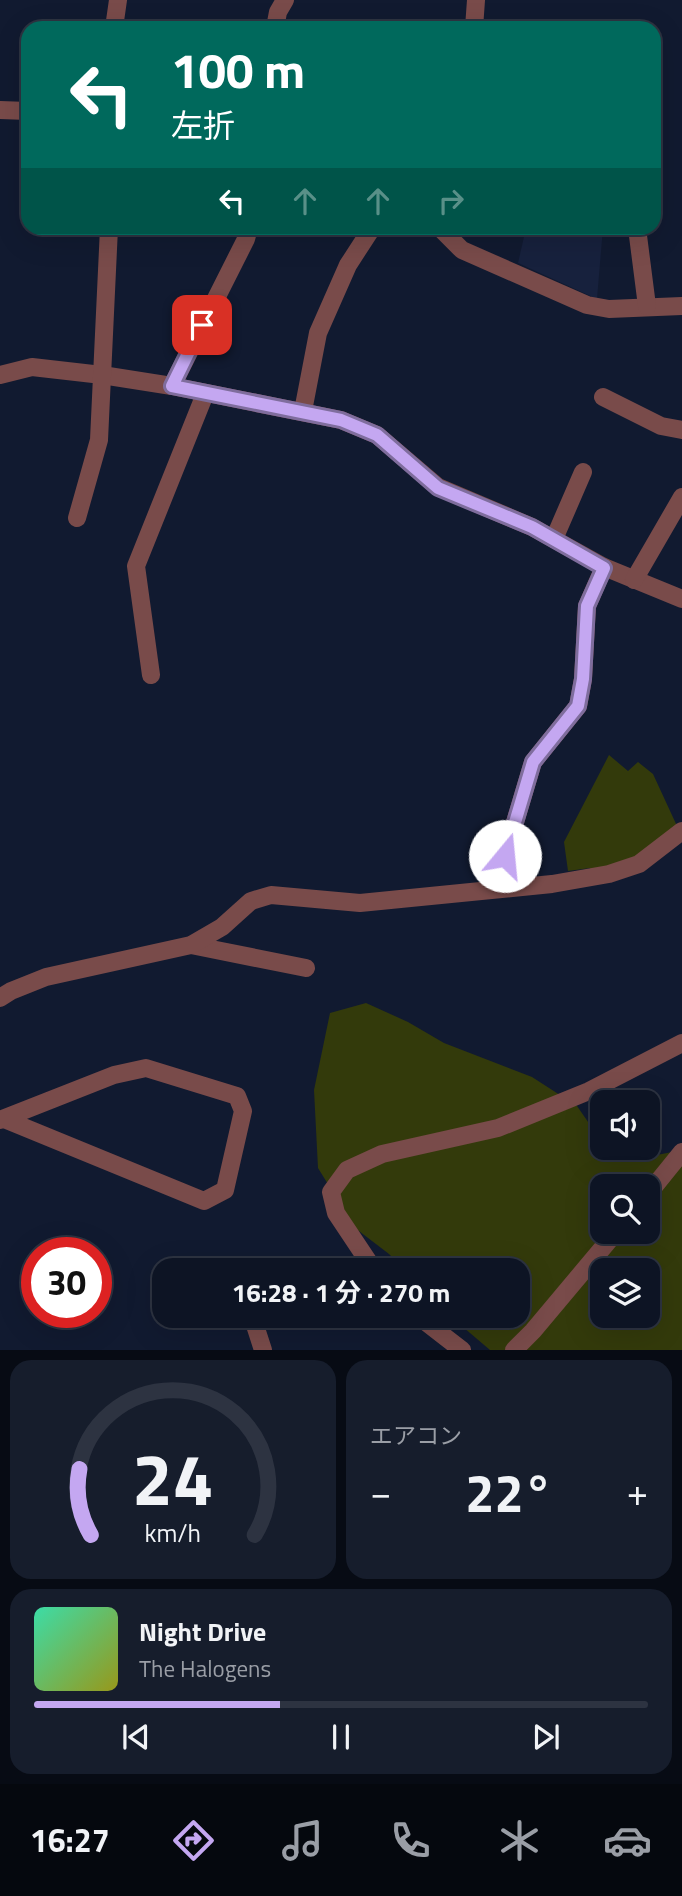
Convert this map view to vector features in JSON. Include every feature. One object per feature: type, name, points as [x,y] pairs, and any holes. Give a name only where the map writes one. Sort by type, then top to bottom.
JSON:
[{"type":"street","points":[[115,21],[118,0]]},
{"type":"street","points":[[276,21],[285,0]]},
{"type":"street","points":[[474,21],[476,0]]},
{"type":"street","points":[[0,110],[21,111]]},
{"type":"street","points":[[77,519],[99,440],[109,235]]},
{"type":"street","points":[[172,386],[247,235]]},
{"type":"street","points":[[303,411],[318,333],[348,265],[367,235]]},
{"type":"street","points":[[447,235],[462,250],[587,305],[609,309],[682,306]]},
{"type":"street","points":[[638,235],[647,306]]},
{"type":"street","points":[[0,375],[32,367],[102,375],[172,386],[341,420],[377,435],[438,488],[532,527],[604,568],[682,599]]},
{"type":"street","points":[[151,675],[136,566],[205,394]]},
{"type":"street","points":[[603,397],[661,426],[682,430]]},
{"type":"street","points":[[554,539],[583,472]]},
{"type":"street","points":[[634,580],[682,496]]},
{"type":"street","points":[[495,888],[533,762],[578,706],[583,679],[587,606],[604,568]]},
{"type":"street","points":[[0,998],[10,991],[46,977],[191,946],[222,927],[251,901],[271,895],[360,903],[552,884],[610,874],[639,864],[682,831]]},
{"type":"street","points":[[191,946],[306,968]]},
{"type":"street","points":[[366,1258],[336,1213],[331,1192],[347,1170],[382,1154],[498,1128],[589,1091],[682,1043]]},
{"type":"street","points":[[146,1068],[237,1096],[243,1111],[225,1190],[204,1201],[2,1120],[114,1075],[146,1068]]},
{"type":"street","points":[[660,1179],[682,1152]]},
{"type":"street","points":[[514,1350],[606,1244]]},
{"type":"street","points":[[256,1328],[264,1350]]},
{"type":"street","points":[[434,1328],[462,1350]]},
{"type":"shaded area","points":[[524,235],[602,235],[597,299],[518,263]]},
{"type":"green space","points":[[609,755],[628,771],[638,762],[653,774],[677,826],[635,860],[591,873],[590,868],[568,871],[564,842]]},
{"type":"green space","points":[[366,1003],[408,1022],[444,1043],[532,1077],[577,1106],[590,1125],[590,1160],[660,1160],[660,1154],[682,1150],[682,1350],[490,1350],[464,1328],[530,1328],[530,1258],[393,1258],[355,1228],[318,1168],[314,1090],[330,1013]]},
{"type":"route","points":[[202,325],[172,386],[341,420],[377,435],[438,488],[532,527],[604,568],[587,606],[583,679],[578,706],[533,762],[505,856]]}]
